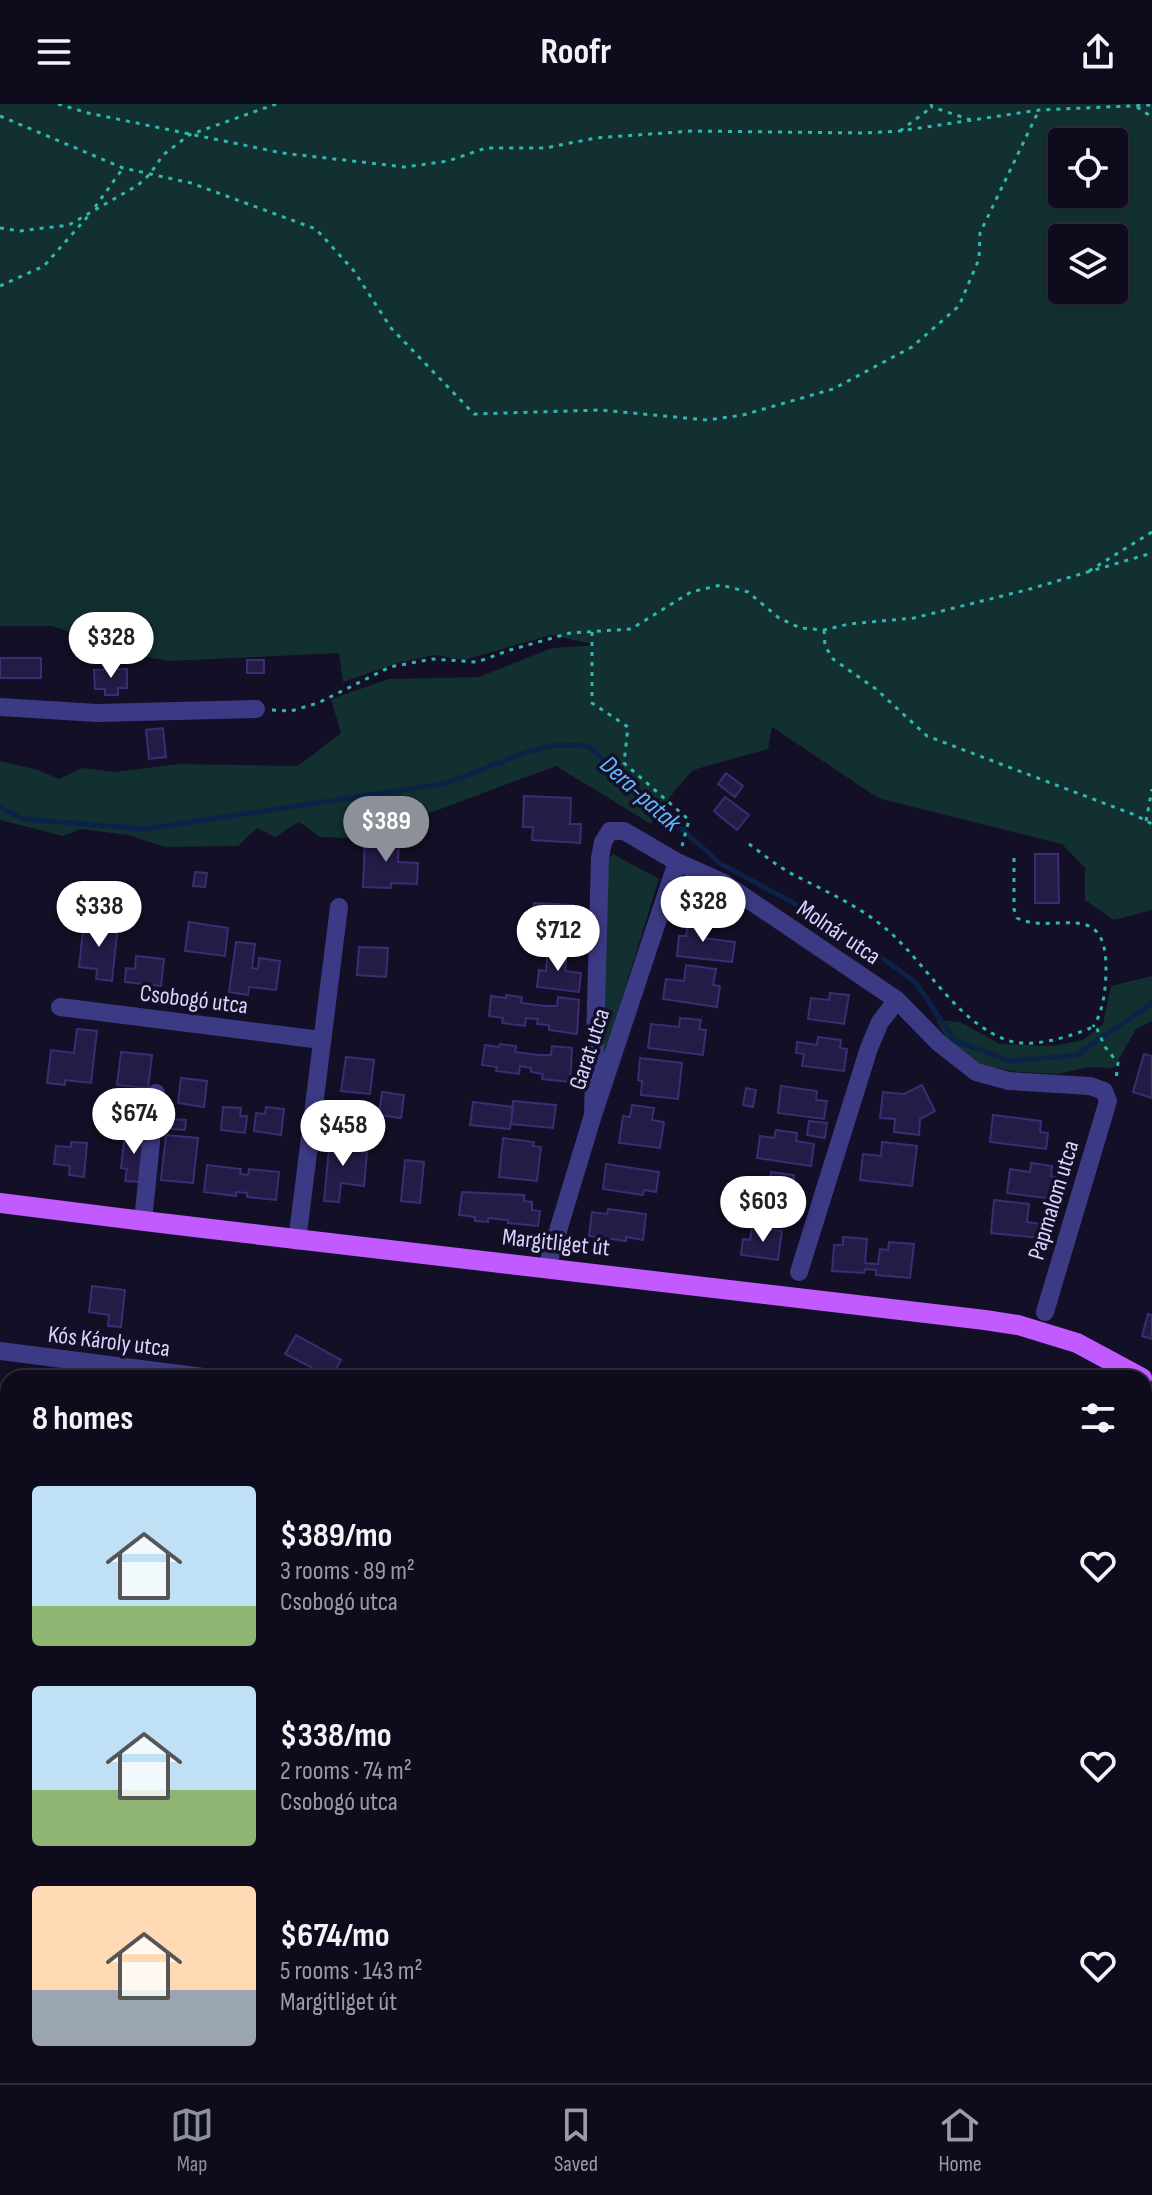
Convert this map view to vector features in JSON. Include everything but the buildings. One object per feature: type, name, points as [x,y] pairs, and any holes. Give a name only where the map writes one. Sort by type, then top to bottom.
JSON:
[{"type":"main road","name":"Margitliget út","points":[[1,1209],[143,1221],[996,1321],[1077,1343],[1128,1370]]},
{"type":"street","points":[[0,707],[97,713],[256,709]]},
{"type":"street","name":"Molnár utca","points":[[600,858],[603,842],[610,831],[624,831],[724,883],[897,1000],[939,1043],[976,1072],[1009,1081],[1090,1086],[1104,1091],[1108,1101]]},
{"type":"street","name":"Garat utca","points":[[547,1267],[593,1115],[678,857]]},
{"type":"street","name":"Garat utca","points":[[593,1115],[600,858]]},
{"type":"street","points":[[297,1241],[339,907]]},
{"type":"street","points":[[799,1272],[869,1048],[880,1022],[897,1000]]},
{"type":"street","name":"Csobogó utca","points":[[60,1007],[321,1040]]},
{"type":"street","points":[[143,1221],[156,1093]]},
{"type":"street","name":"Papmalom utca","points":[[1045,1312],[1108,1101]]},
{"type":"street","name":"Kós Károly utca","points":[[0,1351],[148,1370]]},
{"type":"path","points":[[58,104],[282,153],[405,167],[448,161],[486,148],[545,148],[596,138],[673,132],[900,131],[1039,110],[1152,105]]},
{"type":"path","points":[[0,228],[20,231],[69,225],[118,198],[150,174],[163,155],[189,135],[276,104]]},
{"type":"path","points":[[1135,105],[1152,117]]},
{"type":"path","points":[[900,131],[932,106],[972,120]]},
{"type":"path","points":[[0,116],[123,168],[191,183],[316,229],[354,271],[391,328],[474,414],[600,410],[707,420],[743,415],[833,389],[912,347],[959,306],[979,259],[980,233],[1039,110]]},
{"type":"path","points":[[0,286],[44,266],[94,209],[123,168]]},
{"type":"path","points":[[1086,573],[1152,532]]},
{"type":"path","points":[[256,709],[291,711],[318,703],[390,667],[432,659],[477,662],[570,633],[631,629],[691,592],[721,585],[748,592],[779,618],[800,628],[824,630],[849,624],[914,618],[1152,553]]},
{"type":"path","points":[[824,630],[825,646],[833,659],[876,689],[927,736],[1152,824]]},
{"type":"path","points":[[592,632],[592,703],[628,727],[624,763],[689,820],[678,857]]},
{"type":"path","points":[[1146,821],[1152,789]]},
{"type":"path","points":[[749,844],[791,874],[843,898],[892,934],[978,1025],[1006,1041],[1041,1042],[1073,1036],[1093,1027],[1100,1017],[1106,983],[1106,949],[1098,932],[1078,921],[1029,924],[1017,918],[1014,909],[1014,858]]},
{"type":"path","points":[[1093,1027],[1118,1063],[1108,1101]]},
{"type":"green space","points":[[0,104],[1152,104],[1152,910],[1114,920],[1085,900],[1085,868],[1062,844],[878,798],[772,727],[768,749],[693,770],[651,824],[556,766],[427,814],[424,833],[396,813],[390,802],[376,811],[366,827],[347,838],[320,837],[299,822],[275,837],[257,828],[238,846],[165,847],[128,835],[81,829],[63,836],[0,820],[0,761],[38,770],[59,779],[82,768],[114,772],[180,764],[298,766],[341,733],[331,699],[389,679],[479,677],[552,648],[597,645],[551,635],[464,660],[435,655],[398,663],[343,682],[339,653],[170,661],[135,655],[52,626],[0,626]]},
{"type":"green space","points":[[613,854],[659,879],[601,1066],[608,860]]},
{"type":"green space","points":[[1152,976],[1152,1021],[1136,1029],[1114,1068],[1088,1067],[1058,1074],[1020,1072],[974,1064],[948,1041],[936,1020],[960,1022],[1000,1044],[1052,1046],[1083,1040],[1103,1024],[1111,986]]},
{"type":"waterway","name":"Dera-patak","points":[[0,808],[23,819],[145,829],[448,783],[526,752],[554,745],[588,746],[721,864],[847,932],[916,983],[955,1041],[1010,1061],[1077,1055],[1152,1003]]}]
